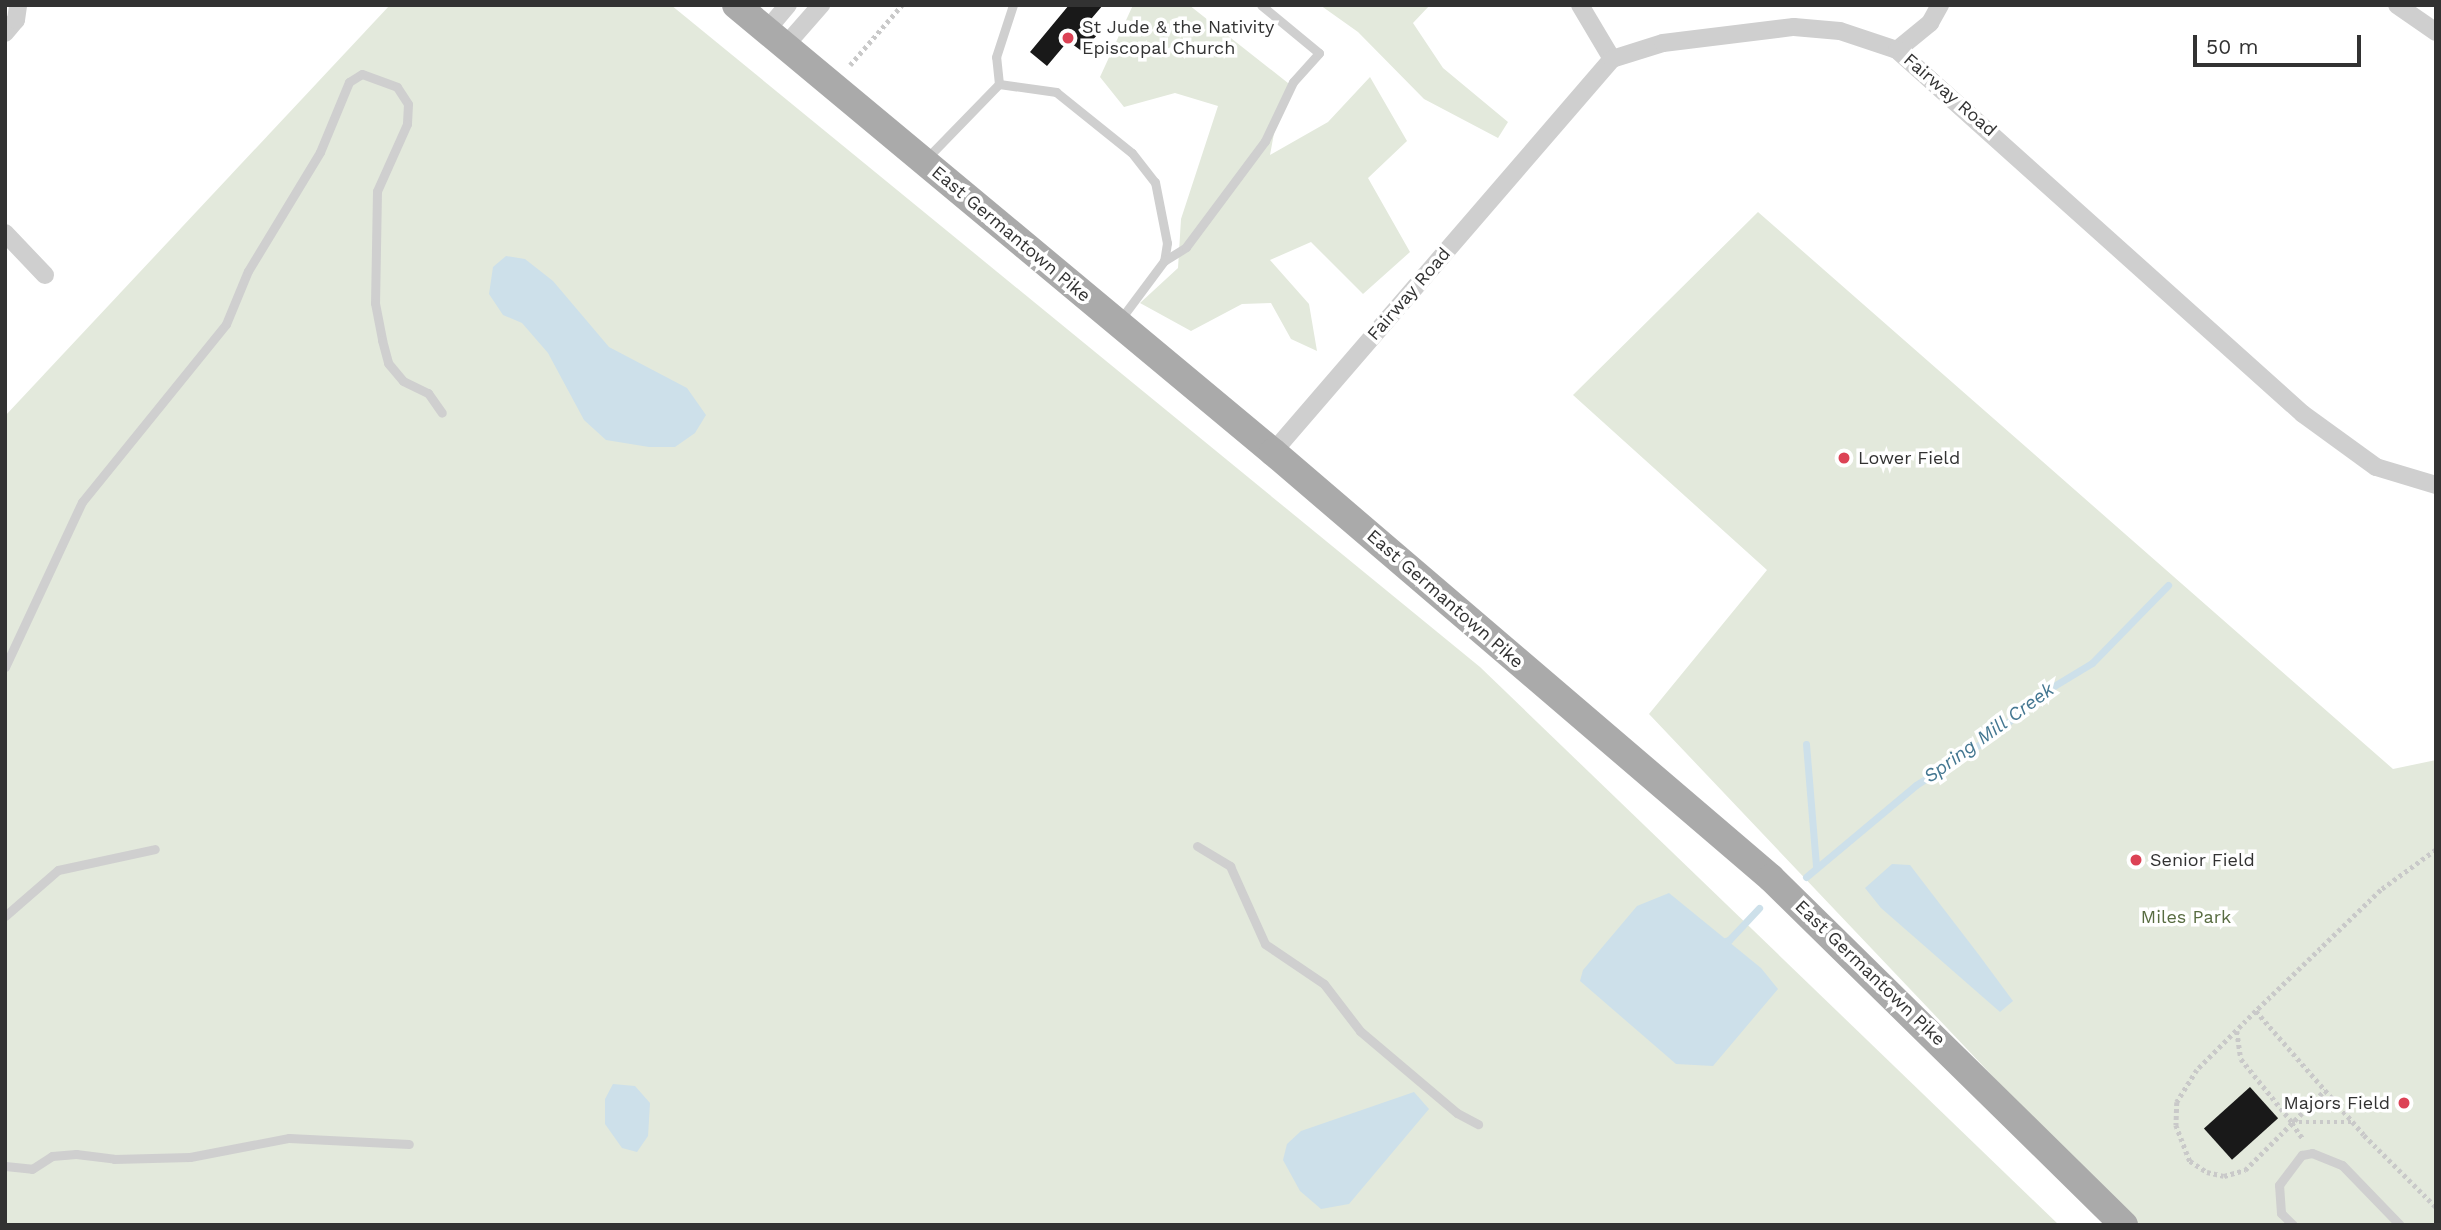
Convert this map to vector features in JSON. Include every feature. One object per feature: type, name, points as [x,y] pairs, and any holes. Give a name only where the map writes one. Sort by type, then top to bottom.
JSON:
[{"type":"main road","name":"East Germantown Pike","points":[[736,5],[1273,452],[1771,878],[2124,1225]]},
{"type":"street","points":[[5,33],[16,20],[19,5]]},
{"type":"street","points":[[775,39],[788,5]]},
{"type":"street","points":[[775,39],[821,5]]},
{"type":"street","points":[[1580,5],[1612,59]]},
{"type":"street","points":[[1897,50],[1930,23],[1940,5]]},
{"type":"street","points":[[2397,5],[2436,32]]},
{"type":"street","name":"Fairway Road","points":[[1273,452],[1612,59],[1676,40],[1794,27],[1840,31],[1897,50],[2303,414],[2376,467],[2436,485]]},
{"type":"street","points":[[5,233],[46,275]]},
{"type":"lane","points":[[999,84],[996,57],[1013,5]]},
{"type":"lane","points":[[1118,323],[1164,261],[1186,247],[1265,141],[1293,82],[1319,53],[1261,5]]},
{"type":"lane","points":[[5,667],[82,502],[226,324],[248,271],[320,152],[349,82],[362,74],[397,87],[408,104],[407,124],[377,191],[375,303],[382,340],[388,363],[403,381],[428,393],[442,413]]},
{"type":"lane","points":[[923,162],[999,84]]},
{"type":"lane","points":[[999,84],[1055,92],[1132,153],[1155,181],[1167,243],[1164,261]]},
{"type":"lane","points":[[1197,846],[1230,866],[1265,944],[1324,984],[1360,1031],[1457,1113],[1478,1124]]},
{"type":"lane","points":[[5,916],[58,870],[155,849]]},
{"type":"lane","points":[[5,1166],[32,1169],[52,1156],[76,1154],[114,1159],[190,1157],[289,1138],[409,1143]]},
{"type":"lane","points":[[2293,1225],[2281,1213],[2279,1185],[2302,1155],[2312,1153],[2342,1165],[2400,1225]]},
{"type":"path","points":[[850,65],[902,5]]},
{"type":"path","points":[[2325,1090],[2245,1170],[2224,1176],[2207,1172],[2190,1161],[2176,1125],[2177,1102],[2197,1070],[2256,1011],[2314,960],[2381,890],[2436,850]]},
{"type":"path","points":[[2256,1011],[2353,1122],[2436,1207]]},
{"type":"path","points":[[2237,1030],[2241,1059],[2292,1122]]},
{"type":"path","points":[[2292,1122],[2353,1122]]},
{"type":"green space","points":[[390,5],[671,5],[1480,667],[2059,1225],[5,1225],[5,416]]},
{"type":"green space","points":[[1133,5],[1189,5],[1293,87],[1277,117],[1270,155],[1328,122],[1370,77],[1407,141],[1368,178],[1410,252],[1363,294],[1311,242],[1270,260],[1309,304],[1317,351],[1291,339],[1271,303],[1242,304],[1191,331],[1140,303],[1178,268],[1181,219],[1218,106],[1175,93],[1124,107],[1100,77]]},
{"type":"green space","points":[[1320,5],[1430,5],[1413,23],[1443,68],[1508,122],[1498,138],[1424,99],[1358,32]]},
{"type":"green space","name":"Miles Park","points":[[1758,212],[2393,769],[2436,760],[2436,1225],[2134,1225],[1649,714],[1767,570],[1573,395]]},
{"type":"water","points":[[506,256],[525,259],[553,281],[609,347],[687,388],[706,415],[695,433],[675,447],[649,447],[606,440],[584,420],[548,353],[522,323],[503,315],[489,294],[493,267]]},
{"type":"water","points":[[1892,864],[1910,865],[2013,1001],[2000,1012],[1881,908],[1865,888]]},
{"type":"water","points":[[1669,893],[1761,968],[1778,989],[1713,1066],[1676,1064],[1580,981],[1583,970],[1637,906]]},
{"type":"water","points":[[613,1084],[635,1086],[650,1103],[648,1136],[637,1152],[622,1148],[605,1124],[605,1099]]},
{"type":"water","points":[[1414,1092],[1429,1109],[1349,1204],[1321,1209],[1300,1191],[1283,1160],[1287,1144],[1301,1131]]},
{"type":"building","name":"St Jude & the Nativity Episcopal Church","points":[[1069,5],[1103,5],[1086,25],[1097,35],[1083,52],[1068,41],[1047,66],[1030,52]]},
{"type":"building","points":[[2250,1087],[2278,1118],[2232,1160],[2204,1128]]},
{"type":"waterway","name":"Spring Mill Creek","points":[[1806,877],[1916,785],[1988,739],[2044,692],[2092,663],[2168,585]]},
{"type":"waterway","points":[[1806,744],[1816,866]]},
{"type":"waterway","name":"Spring Mill Creek","points":[[1721,942],[1729,940],[1759,908]]},
{"type":"place","name":"St Jude & the Nativity Episcopal Church","points":[[1068,38]]},
{"type":"place","name":"Lower Field","points":[[1844,458]]},
{"type":"place","name":"Senior Field","points":[[2136,860]]},
{"type":"place","name":"Majors Field","points":[[2404,1103]]}]
